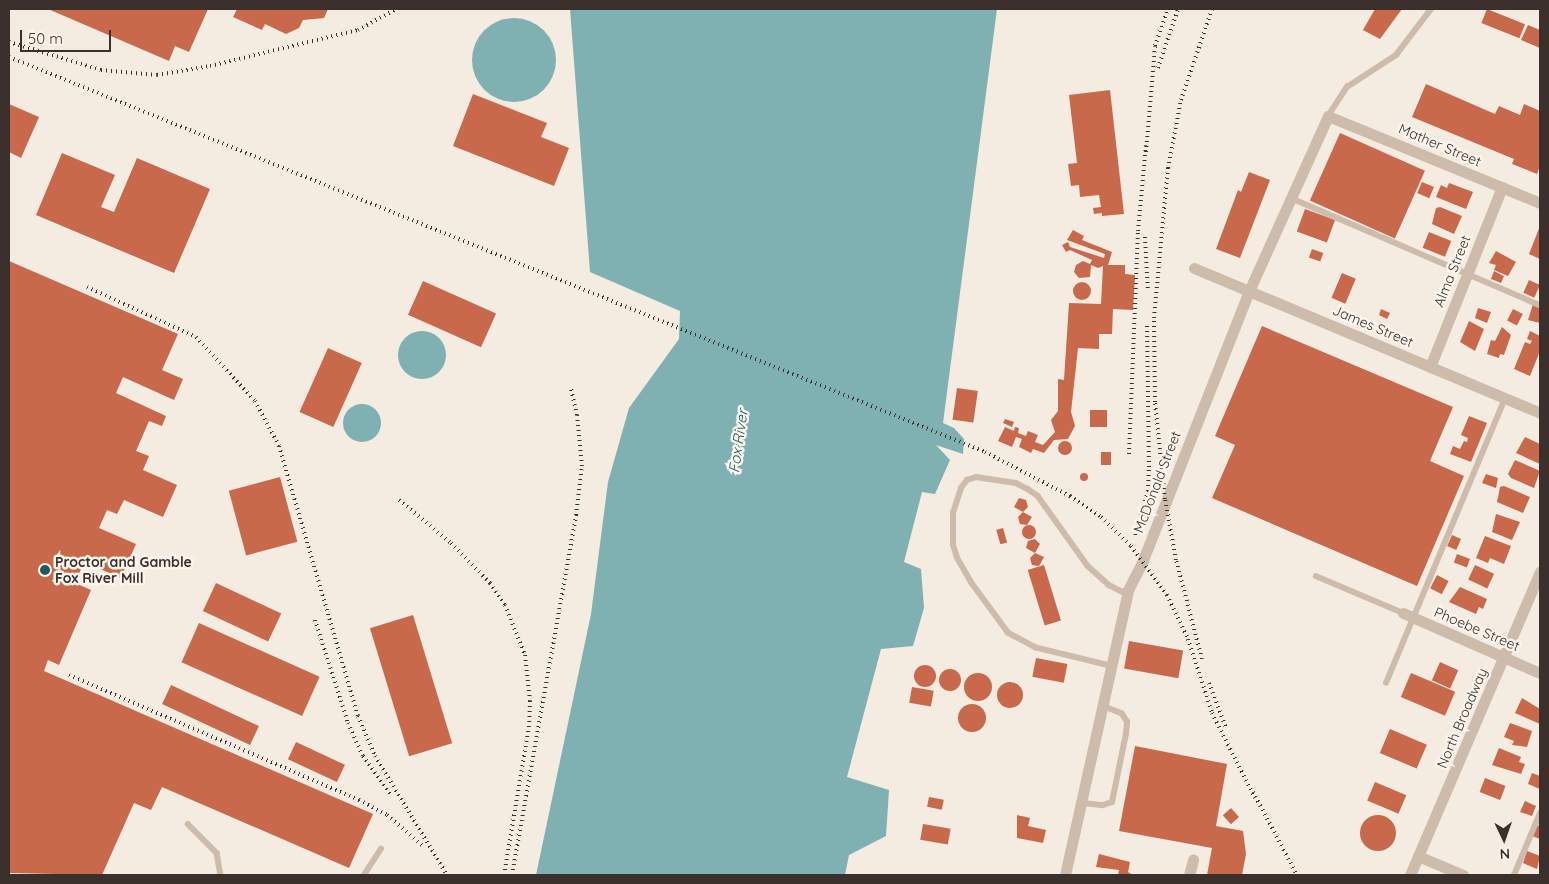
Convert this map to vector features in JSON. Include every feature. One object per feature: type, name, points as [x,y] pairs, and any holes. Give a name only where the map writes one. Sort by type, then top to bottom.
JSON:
[{"type":"street","name":"Mather Street","points":[[1328,116],[1540,202]]},
{"type":"street","name":"McDonald Street","points":[[1065,875],[1083,803],[1126,594],[1249,291],[1289,198],[1328,116]]},
{"type":"street","name":"Alma Street","points":[[1430,367],[1502,187]]},
{"type":"street","name":"James Street","points":[[1194,268],[1540,413]]},
{"type":"street","name":"North Broadway","points":[[1410,875],[1540,572]]},
{"type":"street","name":"Phoebe Street","points":[[1408,615],[1540,673]]},
{"type":"street","points":[[1418,856],[1463,875]]},
{"type":"street","points":[[1190,875],[1193,860]]},
{"type":"lane","points":[[1328,116],[1347,87],[1396,55],[1431,9]]},
{"type":"lane","points":[[1289,198],[1540,305]]},
{"type":"lane","points":[[1386,683],[1408,615],[1505,398]]},
{"type":"lane","points":[[1110,666],[1036,648],[1004,627],[963,572],[954,545],[953,513],[961,488],[967,480],[976,476],[1016,483],[1028,489],[1038,496],[1088,566],[1108,585],[1126,594]]},
{"type":"lane","points":[[1316,576],[1408,615]]},
{"type":"lane","points":[[1083,803],[1103,805],[1112,802],[1126,734],[1127,722],[1122,714],[1102,706]]},
{"type":"lane","points":[[1514,875],[1540,813]]},
{"type":"lane","points":[[188,824],[216,853],[221,875]]},
{"type":"lane","points":[[364,875],[381,849]]},
{"type":"water","name":"Fox River","points":[[570,9],[997,9],[943,423],[954,428],[964,439],[963,454],[936,445],[950,460],[935,494],[922,492],[904,562],[921,569],[924,608],[913,646],[881,649],[847,777],[889,790],[886,836],[849,855],[845,875],[536,875],[591,614],[608,482],[629,408],[679,339],[680,311],[590,272]]},
{"type":"water","points":[[514,18],[530,21],[544,30],[553,44],[556,60],[553,76],[544,90],[530,99],[514,102],[498,99],[484,90],[475,76],[472,60],[475,44],[484,30],[498,21]]},
{"type":"water","points":[[417,331],[427,331],[439,338],[446,350],[446,360],[439,372],[427,379],[417,379],[409,375],[402,368],[398,360],[398,350],[402,342],[409,335]]},
{"type":"water","points":[[362,404],[375,410],[381,423],[375,436],[362,442],[349,436],[343,423],[349,410]]},
{"type":"building","points":[[48,9],[208,9],[189,52],[175,46],[169,61]]},
{"type":"building","points":[[237,9],[328,9],[324,18],[303,20],[299,28],[286,34],[265,24],[262,30],[233,17]]},
{"type":"building","points":[[1375,9],[1402,9],[1380,39],[1363,30]]},
{"type":"building","points":[[1487,9],[1525,24],[1519,38],[1481,23]]},
{"type":"building","points":[[1528,25],[1540,30],[1540,48],[1521,40]]},
{"type":"building","points":[[1426,84],[1495,114],[1499,106],[1520,115],[1524,104],[1540,111],[1540,166],[1537,174],[1512,164],[1514,159],[1412,117]]},
{"type":"building","points":[[1110,90],[1124,214],[1102,216],[1102,213],[1094,214],[1093,208],[1101,207],[1099,195],[1080,197],[1079,185],[1071,186],[1068,164],[1077,163],[1069,95]]},
{"type":"building","points":[[473,94],[547,123],[541,137],[569,148],[554,186],[453,146]]},
{"type":"building","points":[[9,104],[39,117],[21,158],[9,152]]},
{"type":"building","points":[[1340,133],[1425,171],[1395,238],[1310,201]]},
{"type":"building","points":[[62,153],[115,175],[101,207],[114,212],[137,158],[210,189],[174,273],[36,215]]},
{"type":"building","points":[[1249,172],[1270,180],[1240,258],[1216,249],[1238,190],[1241,192]]},
{"type":"building","points":[[1422,182],[1434,187],[1429,198],[1417,193]]},
{"type":"building","points":[[1449,183],[1473,192],[1466,209],[1436,197],[1441,185],[1447,188]]},
{"type":"building","points":[[1440,207],[1462,216],[1454,234],[1432,224],[1436,208]]},
{"type":"building","points":[[1305,209],[1335,220],[1327,242],[1297,232]]},
{"type":"building","points":[[1540,226],[1540,259],[1529,254]]},
{"type":"building","points":[[1073,230],[1084,236],[1082,240],[1112,252],[1108,265],[1125,265],[1125,274],[1135,275],[1133,310],[1113,309],[1112,334],[1099,334],[1099,349],[1078,348],[1071,412],[1075,426],[1068,439],[1054,440],[1044,453],[1033,449],[1031,453],[1019,447],[1022,439],[1016,437],[1012,447],[998,441],[1005,427],[1014,431],[1015,427],[1019,428],[1018,433],[1026,436],[1028,431],[1038,435],[1035,442],[1043,445],[1055,432],[1051,420],[1058,411],[1058,379],[1064,380],[1069,303],[1101,304],[1103,266],[1098,268],[1091,265],[1090,277],[1079,278],[1074,272],[1076,265],[1083,261],[1090,264],[1092,260],[1070,250],[1066,252],[1062,245],[1068,242],[1070,247],[1104,258],[1105,254],[1067,240]]},
{"type":"building","points":[[1429,232],[1451,241],[1445,257],[1423,248]]},
{"type":"building","points":[[1312,249],[1323,253],[1320,262],[1309,257]]},
{"type":"building","points":[[1496,251],[1516,262],[1508,276],[1494,270],[1496,265],[1489,263]]},
{"type":"building","name":"Proctor and Gamble Fox River Mill","points":[[9,261],[178,334],[162,370],[183,379],[174,400],[123,377],[116,393],[166,416],[162,426],[149,421],[136,451],[149,456],[143,470],[177,485],[163,517],[124,500],[117,514],[107,510],[99,528],[136,544],[121,578],[84,562],[75,583],[91,590],[59,665],[48,660],[44,671],[373,814],[349,868],[162,787],[151,810],[134,803],[102,875],[9,873]]},
{"type":"building","points":[[1494,271],[1504,276],[1501,283],[1491,279]]},
{"type":"building","points":[[1342,273],[1356,279],[1345,304],[1331,298]]},
{"type":"building","points":[[1529,280],[1540,285],[1534,298],[1523,293]]},
{"type":"building","points":[[423,281],[496,314],[481,347],[408,315]]},
{"type":"building","points":[[1082,282],[1090,287],[1091,291],[1086,299],[1082,300],[1074,295],[1073,291],[1078,283]]},
{"type":"building","points":[[1533,304],[1540,307],[1540,323],[1528,320]]},
{"type":"building","points":[[1478,308],[1491,312],[1487,323],[1475,318]]},
{"type":"building","points":[[1381,309],[1390,313],[1387,319],[1379,315]]},
{"type":"building","points":[[1513,309],[1523,314],[1517,326],[1507,321]]},
{"type":"building","points":[[1469,321],[1484,329],[1475,351],[1460,342]]},
{"type":"building","points":[[1262,326],[1453,407],[1430,461],[1464,476],[1417,586],[1212,498],[1235,445],[1215,436]]},
{"type":"building","points":[[1502,327],[1511,335],[1504,355],[1500,354],[1499,358],[1487,354],[1491,340],[1495,341]]},
{"type":"building","points":[[1530,331],[1540,336],[1540,351],[1530,376],[1514,369],[1525,342],[1530,344],[1532,341],[1527,339]]},
{"type":"building","points":[[328,348],[362,363],[333,427],[300,412]]},
{"type":"building","points":[[957,388],[978,391],[973,423],[953,420]]},
{"type":"building","points":[[1090,410],[1107,410],[1107,427],[1090,427]]},
{"type":"building","points":[[1469,416],[1487,423],[1471,462],[1450,454],[1453,446],[1460,449],[1464,441],[1467,442],[1468,438],[1461,435]]},
{"type":"building","points":[[1005,419],[1014,422],[1012,427],[1003,423]]},
{"type":"building","points":[[1525,437],[1540,444],[1540,464],[1516,453]]},
{"type":"building","points":[[1062,441],[1068,441],[1072,448],[1068,455],[1062,455],[1058,451],[1058,445]]},
{"type":"building","points":[[1101,452],[1111,452],[1111,465],[1101,465]]},
{"type":"building","points":[[1515,460],[1540,471],[1534,488],[1511,478],[1508,474]]},
{"type":"building","points":[[1084,473],[1088,477],[1084,481],[1080,477]]},
{"type":"building","points":[[1486,474],[1498,478],[1496,488],[1482,483]]},
{"type":"building","points":[[280,477],[297,542],[246,555],[229,491]]},
{"type":"building","points":[[1504,486],[1530,497],[1523,513],[1497,502],[1500,487]]},
{"type":"building","points":[[1019,498],[1026,500],[1028,507],[1023,512],[1014,507]]},
{"type":"building","points":[[1023,512],[1032,517],[1027,525],[1020,524],[1018,517]]},
{"type":"building","points":[[1496,514],[1520,522],[1512,540],[1492,532]]},
{"type":"building","points":[[1029,525],[1034,527],[1036,532],[1034,537],[1029,539],[1024,537],[1022,532],[1024,527]]},
{"type":"building","points":[[1003,528],[1007,542],[1000,544],[996,530]]},
{"type":"building","points":[[1452,535],[1461,539],[1456,550],[1447,546]]},
{"type":"building","points":[[1485,536],[1511,546],[1504,564],[1490,558],[1488,563],[1476,558]]},
{"type":"building","points":[[1035,539],[1040,544],[1035,553],[1026,548],[1028,541]]},
{"type":"building","points":[[1035,553],[1044,557],[1039,566],[1032,565],[1030,558]]},
{"type":"building","points":[[1457,554],[1470,559],[1467,567],[1454,562]]},
{"type":"building","points":[[1044,565],[1061,620],[1045,625],[1028,570]]},
{"type":"building","points":[[1475,565],[1494,574],[1487,588],[1468,580]]},
{"type":"building","points":[[1437,575],[1449,581],[1442,594],[1430,588]]},
{"type":"building","points":[[216,583],[281,613],[268,642],[203,611]]},
{"type":"building","points":[[1460,587],[1487,599],[1483,609],[1479,607],[1476,614],[1449,602]]},
{"type":"building","points":[[413,615],[452,743],[409,756],[370,628]]},
{"type":"building","points":[[199,623],[320,677],[302,716],[182,662]]},
{"type":"building","points":[[1129,641],[1183,651],[1178,678],[1124,669]]},
{"type":"building","points":[[1036,658],[1067,664],[1064,683],[1032,677]]},
{"type":"building","points":[[1440,662],[1458,670],[1450,688],[1432,680]]},
{"type":"building","points":[[925,665],[933,668],[936,676],[933,684],[925,687],[917,684],[914,676],[917,668]]},
{"type":"building","points":[[950,669],[958,672],[961,680],[958,688],[950,691],[942,688],[939,680],[942,672]]},
{"type":"building","points":[[978,673],[988,677],[992,687],[988,697],[978,701],[968,697],[964,687],[968,677]]},
{"type":"building","points":[[1411,673],[1455,692],[1445,716],[1401,697]]},
{"type":"building","points":[[1010,682],[1020,685],[1023,695],[1020,705],[1010,708],[1000,705],[997,695],[1000,685]]},
{"type":"building","points":[[171,685],[259,726],[250,745],[162,704]]},
{"type":"building","points":[[912,687],[934,691],[931,707],[909,703]]},
{"type":"building","points":[[1522,698],[1540,709],[1540,724],[1515,713]]},
{"type":"building","points":[[972,704],[982,708],[986,718],[982,728],[972,732],[962,728],[958,718],[962,708]]},
{"type":"building","points":[[1510,723],[1532,731],[1527,747],[1512,745],[1514,741],[1504,737]]},
{"type":"building","points":[[1390,729],[1427,745],[1417,769],[1380,753]]},
{"type":"building","points":[[296,742],[345,765],[337,782],[288,759]]},
{"type":"building","points":[[1135,746],[1227,764],[1216,826],[1243,831],[1246,854],[1242,875],[1207,875],[1212,848],[1119,831]]},
{"type":"building","points":[[1499,748],[1521,757],[1519,762],[1525,764],[1521,774],[1492,765]]},
{"type":"building","points":[[1532,773],[1540,776],[1540,789],[1528,784]]},
{"type":"building","points":[[1485,778],[1506,786],[1500,800],[1480,792]]},
{"type":"building","points":[[1375,782],[1406,795],[1398,814],[1367,800]]},
{"type":"building","points":[[929,797],[944,800],[942,810],[927,807]]},
{"type":"building","points":[[1525,801],[1536,806],[1532,816],[1520,812]]},
{"type":"building","points":[[1231,808],[1239,817],[1231,824],[1223,815]]},
{"type":"building","points":[[1017,815],[1030,818],[1028,826],[1046,830],[1043,843],[1017,838]]},
{"type":"building","points":[[1378,815],[1391,820],[1396,833],[1391,846],[1378,851],[1365,846],[1360,833],[1365,820]]},
{"type":"building","points":[[923,824],[951,829],[948,845],[920,840]]},
{"type":"building","points":[[1536,825],[1540,826],[1540,839],[1532,836]]},
{"type":"building","points":[[1527,851],[1540,856],[1537,869],[1523,863]]},
{"type":"building","points":[[1099,854],[1130,862],[1128,872],[1133,875],[1118,875],[1119,870],[1096,867]]},
{"type":"railway","points":[[9,42],[101,70],[157,75],[210,66],[358,30],[396,9]]},
{"type":"railway","points":[[1146,152],[1155,46],[1168,9]]},
{"type":"railway","points":[[1158,68],[1178,9]]},
{"type":"railway","points":[[1202,659],[1176,560],[1165,499],[1155,402],[1154,318],[1168,168],[1181,100],[1212,9]]},
{"type":"railway","points":[[9,57],[985,452],[1070,496],[1101,517],[1131,546],[1167,595],[1188,639],[1212,713],[1255,798]]},
{"type":"railway","points":[[1129,454],[1138,231],[1146,145]]},
{"type":"railway","points":[[1145,237],[1148,292]]},
{"type":"railway","points":[[87,287],[196,337],[255,401],[279,446],[358,716],[375,756],[447,875]]},
{"type":"railway","points":[[1135,535],[1148,491],[1147,322]]},
{"type":"railway","points":[[512,875],[576,515],[582,466],[577,415],[571,389]]},
{"type":"railway","points":[[399,500],[451,543],[490,583],[505,605],[525,655],[530,701],[529,726],[504,875]]},
{"type":"railway","points":[[315,620],[348,723],[363,756],[391,795]]},
{"type":"railway","points":[[69,675],[359,800],[387,815],[423,846]]},
{"type":"railway","points":[[1209,683],[1226,728]]},
{"type":"railway","points":[[1253,792],[1297,875]]},
{"type":"place","name":"Proctor and Gamble Fox River Mill","points":[[45,570]]}]
